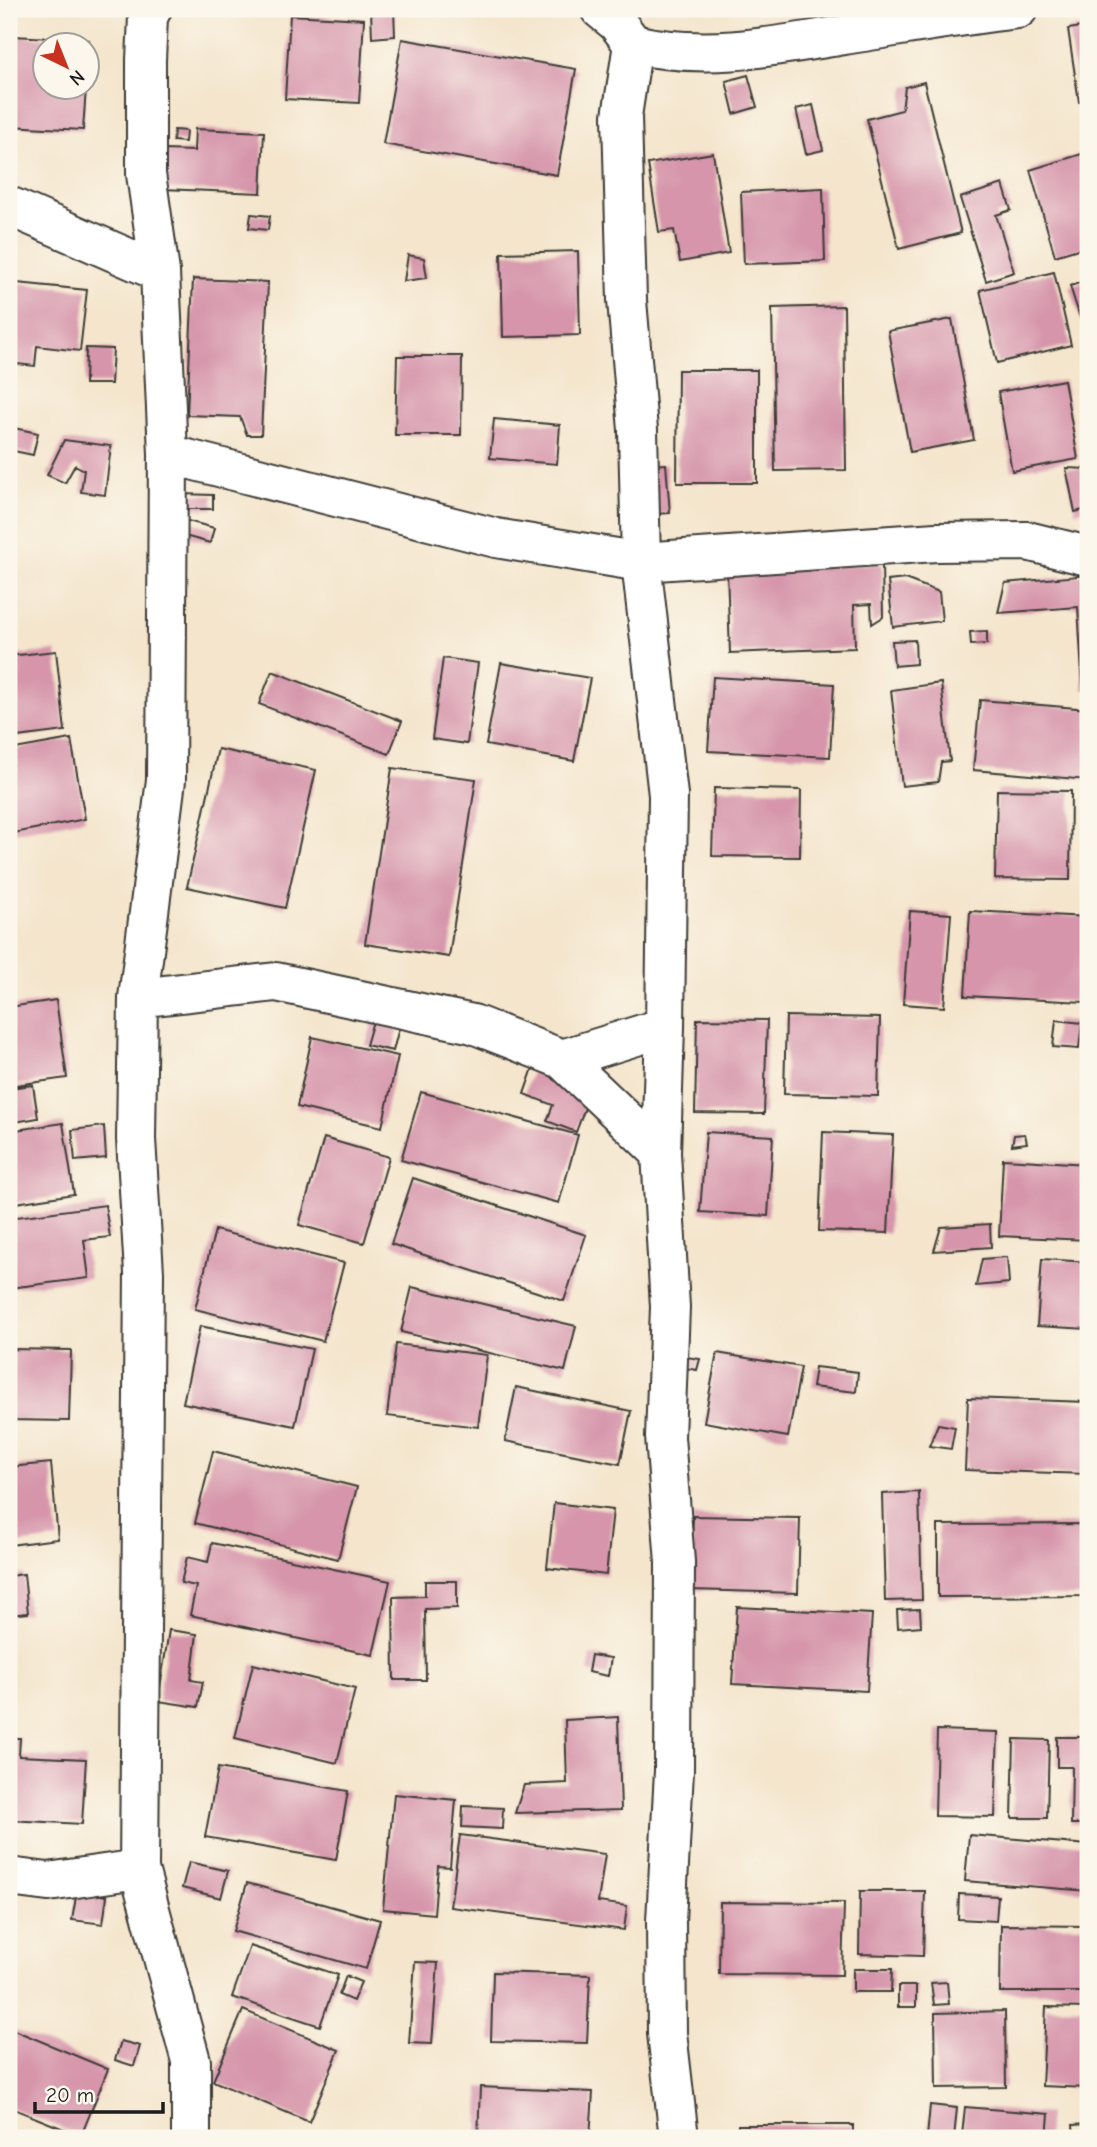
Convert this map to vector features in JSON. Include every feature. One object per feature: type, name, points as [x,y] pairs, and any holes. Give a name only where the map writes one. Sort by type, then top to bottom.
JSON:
[{"type":"street","points":[[152,9],[148,17],[146,60],[146,174],[160,272],[168,454],[166,780],[138,998],[136,1139],[144,1273],[139,1869],[191,2061],[191,2138]]},
{"type":"street","points":[[600,9],[617,23],[632,44],[664,51],[713,53],[1018,9]]},
{"type":"street","points":[[632,44],[622,116],[628,250],[627,300],[638,430],[641,562],[668,795],[661,1153],[670,1307],[665,1437],[676,1562],[674,1771],[666,1921],[667,2033],[679,2138]]},
{"type":"street","points":[[9,205],[160,272]]},
{"type":"street","points":[[168,454],[496,538],[641,562],[936,542],[1027,541],[1088,556]]},
{"type":"street","points":[[138,998],[276,982],[473,1024],[562,1059],[661,1153]]},
{"type":"street","points":[[562,1059],[665,1027]]},
{"type":"street","points":[[9,1877],[48,1882],[139,1869]]},
{"type":"building","points":[[371,9],[394,9],[395,36],[372,38]]},
{"type":"building","points":[[290,15],[364,19],[359,103],[285,99]]},
{"type":"building","points":[[1088,26],[1088,101],[1079,102],[1068,29]]},
{"type":"building","points":[[12,36],[32,37],[32,102],[85,102],[83,130],[9,126]]},
{"type":"building","points":[[402,39],[576,69],[557,175],[383,144]]},
{"type":"building","points":[[748,75],[757,107],[734,114],[726,81]]},
{"type":"building","points":[[924,82],[961,233],[899,249],[867,119],[902,110],[905,87]]},
{"type":"building","points":[[813,105],[823,150],[806,154],[796,109]]},
{"type":"building","points":[[195,129],[264,132],[261,193],[162,189],[164,150],[194,151]]},
{"type":"building","points":[[174,130],[186,131],[185,142],[173,141]]},
{"type":"building","points":[[1088,152],[1088,246],[1055,256],[1030,170]]},
{"type":"building","points":[[713,153],[729,253],[680,262],[674,230],[659,232],[648,164]]},
{"type":"building","points":[[1003,184],[1011,210],[996,215],[1014,272],[986,281],[960,198]]},
{"type":"building","points":[[823,188],[825,261],[744,264],[741,192]]},
{"type":"building","points":[[251,214],[270,216],[268,230],[249,228]]},
{"type":"building","points":[[578,251],[580,335],[503,337],[501,253]]},
{"type":"building","points":[[408,255],[424,258],[427,278],[404,281]]},
{"type":"building","points":[[1054,272],[1071,345],[997,363],[980,290]]},
{"type":"building","points":[[193,279],[268,282],[261,435],[247,435],[240,417],[187,415]]},
{"type":"building","points":[[1088,280],[1088,343],[1070,286]]},
{"type":"building","points":[[17,283],[87,290],[80,351],[37,346],[35,366],[9,363]]},
{"type":"building","points":[[844,306],[846,470],[775,471],[772,308]]},
{"type":"building","points":[[952,319],[974,440],[910,452],[888,331]]},
{"type":"building","points":[[86,348],[113,349],[111,384],[85,384]]},
{"type":"building","points":[[397,356],[462,356],[461,435],[395,435]]},
{"type":"building","points":[[678,370],[757,370],[757,483],[677,483]]},
{"type":"building","points":[[1088,374],[1088,422],[1085,422]]},
{"type":"building","points":[[1064,380],[1078,459],[1012,471],[998,392]]},
{"type":"building","points":[[494,419],[560,425],[557,464],[490,458]]},
{"type":"building","points":[[9,427],[38,433],[33,455],[9,450]]},
{"type":"building","points":[[64,440],[111,446],[105,495],[81,492],[84,470],[75,465],[65,483],[47,475]]},
{"type":"building","points":[[666,464],[670,513],[657,514],[652,465]]},
{"type":"building","points":[[1066,468],[1088,469],[1088,509],[1075,512]]},
{"type":"building","points":[[181,494],[213,495],[213,509],[181,509]]},
{"type":"building","points":[[184,520],[214,528],[210,543],[181,535]]},
{"type":"building","points":[[882,564],[883,617],[872,624],[871,604],[854,605],[855,648],[730,653],[727,570]]},
{"type":"building","points":[[1088,575],[1088,690],[1083,690],[1078,607],[998,613],[1005,583]]},
{"type":"building","points":[[905,579],[939,592],[942,621],[893,627],[888,581]]},
{"type":"building","points":[[987,631],[987,644],[971,645],[970,632]]},
{"type":"building","points":[[915,640],[916,664],[894,666],[892,641]]},
{"type":"building","points":[[56,651],[65,731],[9,738],[9,656]]},
{"type":"building","points":[[443,658],[478,663],[467,744],[432,739]]},
{"type":"building","points":[[501,663],[590,678],[574,761],[486,745]]},
{"type":"building","points":[[272,671],[402,721],[389,754],[259,704]]},
{"type":"building","points":[[713,677],[834,684],[830,757],[708,751]]},
{"type":"building","points":[[941,683],[950,761],[941,762],[938,782],[902,786],[891,690]]},
{"type":"building","points":[[980,700],[1088,709],[1088,780],[973,770]]},
{"type":"building","points":[[71,739],[85,819],[9,834],[9,750]]},
{"type":"building","points":[[218,749],[316,770],[285,908],[187,887]]},
{"type":"building","points":[[392,768],[476,779],[449,957],[365,944]]},
{"type":"building","points":[[714,788],[801,790],[800,857],[712,856]]},
{"type":"building","points":[[997,790],[1071,791],[1070,880],[995,879]]},
{"type":"building","points":[[910,911],[951,914],[944,1007],[903,1004]]},
{"type":"building","points":[[970,911],[1088,917],[1085,1002],[965,996]]},
{"type":"building","points":[[56,1000],[67,1078],[9,1086],[9,1007]]},
{"type":"building","points":[[786,1016],[880,1018],[878,1096],[784,1094]]},
{"type":"building","points":[[697,1019],[767,1020],[764,1114],[695,1113]]},
{"type":"building","points":[[1056,1020],[1082,1023],[1079,1049],[1053,1047]]},
{"type":"building","points":[[373,1021],[399,1028],[393,1051],[366,1045]]},
{"type":"building","points":[[312,1037],[398,1056],[382,1127],[297,1107]]},
{"type":"building","points":[[533,1068],[592,1089],[576,1132],[547,1121],[553,1105],[524,1094]]},
{"type":"building","points":[[33,1085],[38,1118],[9,1123],[9,1088]]},
{"type":"building","points":[[421,1092],[578,1135],[559,1203],[401,1160]]},
{"type":"building","points":[[63,1123],[74,1194],[9,1204],[9,1131]]},
{"type":"building","points":[[104,1126],[106,1158],[75,1161],[72,1130]]},
{"type":"building","points":[[706,1132],[773,1136],[768,1216],[700,1212]]},
{"type":"building","points":[[823,1132],[893,1135],[888,1233],[819,1231]]},
{"type":"building","points":[[1025,1134],[1027,1143],[1012,1145],[1014,1135]]},
{"type":"building","points":[[324,1138],[389,1157],[364,1243],[299,1225]]},
{"type":"building","points":[[1003,1159],[1088,1164],[1088,1240],[999,1236]]},
{"type":"building","points":[[413,1178],[586,1235],[564,1301],[391,1244]]},
{"type":"building","points":[[105,1205],[110,1237],[84,1240],[89,1278],[9,1288],[9,1218]]},
{"type":"building","points":[[990,1224],[991,1247],[934,1251],[941,1227]]},
{"type":"building","points":[[215,1230],[344,1263],[323,1341],[195,1309]]},
{"type":"building","points":[[1007,1257],[1009,1283],[976,1286],[982,1259]]},
{"type":"building","points":[[1042,1259],[1088,1262],[1088,1329],[1037,1326]]},
{"type":"building","points":[[412,1287],[576,1326],[565,1371],[401,1332]]},
{"type":"building","points":[[200,1326],[312,1349],[295,1426],[183,1403]]},
{"type":"building","points":[[396,1344],[487,1355],[478,1427],[387,1416]]},
{"type":"building","points":[[9,1349],[71,1350],[69,1421],[9,1420]]},
{"type":"building","points":[[717,1353],[801,1367],[788,1437],[704,1422]]},
{"type":"building","points":[[686,1357],[700,1359],[697,1370],[685,1368]]},
{"type":"building","points":[[815,1367],[858,1372],[856,1392],[812,1387]]},
{"type":"building","points":[[516,1387],[631,1411],[620,1464],[505,1441]]},
{"type":"building","points":[[968,1398],[1088,1402],[1088,1474],[965,1470]]},
{"type":"building","points":[[938,1424],[955,1427],[951,1449],[929,1446]]},
{"type":"building","points":[[213,1451],[357,1487],[338,1559],[195,1523]]},
{"type":"building","points":[[51,1463],[58,1539],[9,1545],[9,1467]]},
{"type":"building","points":[[919,1492],[922,1600],[885,1601],[882,1494]]},
{"type":"building","points":[[554,1503],[613,1510],[606,1575],[547,1568]]},
{"type":"building","points":[[693,1516],[800,1518],[798,1593],[691,1590]]},
{"type":"building","points":[[1088,1524],[1088,1596],[938,1597],[938,1525]]},
{"type":"building","points":[[212,1543],[390,1581],[373,1655],[190,1615],[196,1586],[181,1583],[187,1557],[208,1562]]},
{"type":"building","points":[[24,1574],[28,1613],[9,1615],[9,1576]]},
{"type":"building","points":[[425,1581],[457,1581],[457,1608],[425,1609],[426,1680],[394,1680],[393,1597],[425,1596]]},
{"type":"building","points":[[737,1607],[872,1614],[867,1691],[732,1684]]},
{"type":"building","points":[[920,1609],[921,1626],[898,1628],[897,1610]]},
{"type":"building","points":[[169,1630],[197,1634],[191,1680],[203,1682],[198,1707],[158,1701]]},
{"type":"building","points":[[591,1655],[611,1658],[608,1676],[588,1672]]},
{"type":"building","points":[[253,1664],[355,1689],[337,1763],[235,1738]]},
{"type":"building","points":[[618,1717],[621,1810],[515,1813],[524,1785],[567,1783],[565,1720]]},
{"type":"building","points":[[937,1730],[998,1732],[995,1817],[935,1816]]},
{"type":"building","points":[[1057,1737],[1088,1737],[1088,1824],[1071,1824],[1072,1767],[1057,1767]]},
{"type":"building","points":[[9,1738],[20,1738],[19,1756],[86,1759],[82,1824],[9,1820]]},
{"type":"building","points":[[1014,1739],[1049,1740],[1047,1818],[1012,1818]]},
{"type":"building","points":[[218,1768],[348,1791],[336,1860],[205,1837]]},
{"type":"building","points":[[394,1794],[456,1800],[450,1867],[438,1866],[434,1914],[383,1909]]},
{"type":"building","points":[[463,1806],[503,1808],[502,1829],[462,1827]]},
{"type":"building","points":[[460,1835],[605,1854],[598,1902],[627,1906],[624,1930],[450,1907]]},
{"type":"building","points":[[969,1835],[1088,1845],[1088,1891],[965,1881]]},
{"type":"building","points":[[189,1862],[228,1871],[221,1898],[182,1888]]},
{"type":"building","points":[[247,1883],[380,1920],[366,1969],[233,1931]]},
{"type":"building","points":[[77,1891],[107,1896],[103,1924],[72,1920]]},
{"type":"building","points":[[860,1891],[925,1891],[923,1956],[859,1954]]},
{"type":"building","points":[[959,1894],[998,1896],[996,1921],[958,1919]]},
{"type":"building","points":[[720,1902],[844,1903],[842,1975],[719,1974]]},
{"type":"building","points":[[1001,1925],[1088,1926],[1088,1992],[1000,1992]]},
{"type":"building","points":[[250,1946],[338,1975],[320,2026],[232,1997]]},
{"type":"building","points":[[415,1962],[438,1963],[432,2044],[409,2043]]},
{"type":"building","points":[[853,1969],[892,1969],[891,1992],[853,1992]]},
{"type":"building","points":[[493,1972],[590,1975],[587,2043],[491,2041]]},
{"type":"building","points":[[346,1976],[361,1982],[353,2001],[339,1995]]},
{"type":"building","points":[[947,1982],[949,2004],[934,2005],[931,1983]]},
{"type":"building","points":[[898,1986],[916,1986],[916,2007],[898,2007]]},
{"type":"building","points":[[1046,2007],[1088,2008],[1088,2088],[1042,2086]]},
{"type":"building","points":[[243,2010],[339,2050],[309,2122],[213,2081]]},
{"type":"building","points":[[1005,2011],[1006,2087],[936,2088],[935,2013]]},
{"type":"building","points":[[9,2028],[108,2069],[81,2136],[9,2107]]},
{"type":"building","points":[[121,2041],[140,2046],[134,2066],[115,2060]]},
{"type":"building","points":[[480,2087],[593,2092],[590,2138],[478,2138]]},
{"type":"building","points":[[930,2105],[957,2108],[954,2138],[927,2138]]},
{"type":"building","points":[[965,2107],[1049,2114],[1047,2138],[962,2136]]},
{"type":"building","points":[[1088,2124],[1088,2138],[1074,2138],[1073,2125]]},
{"type":"building","points":[[738,2125],[853,2125],[853,2138],[738,2138]]}]
